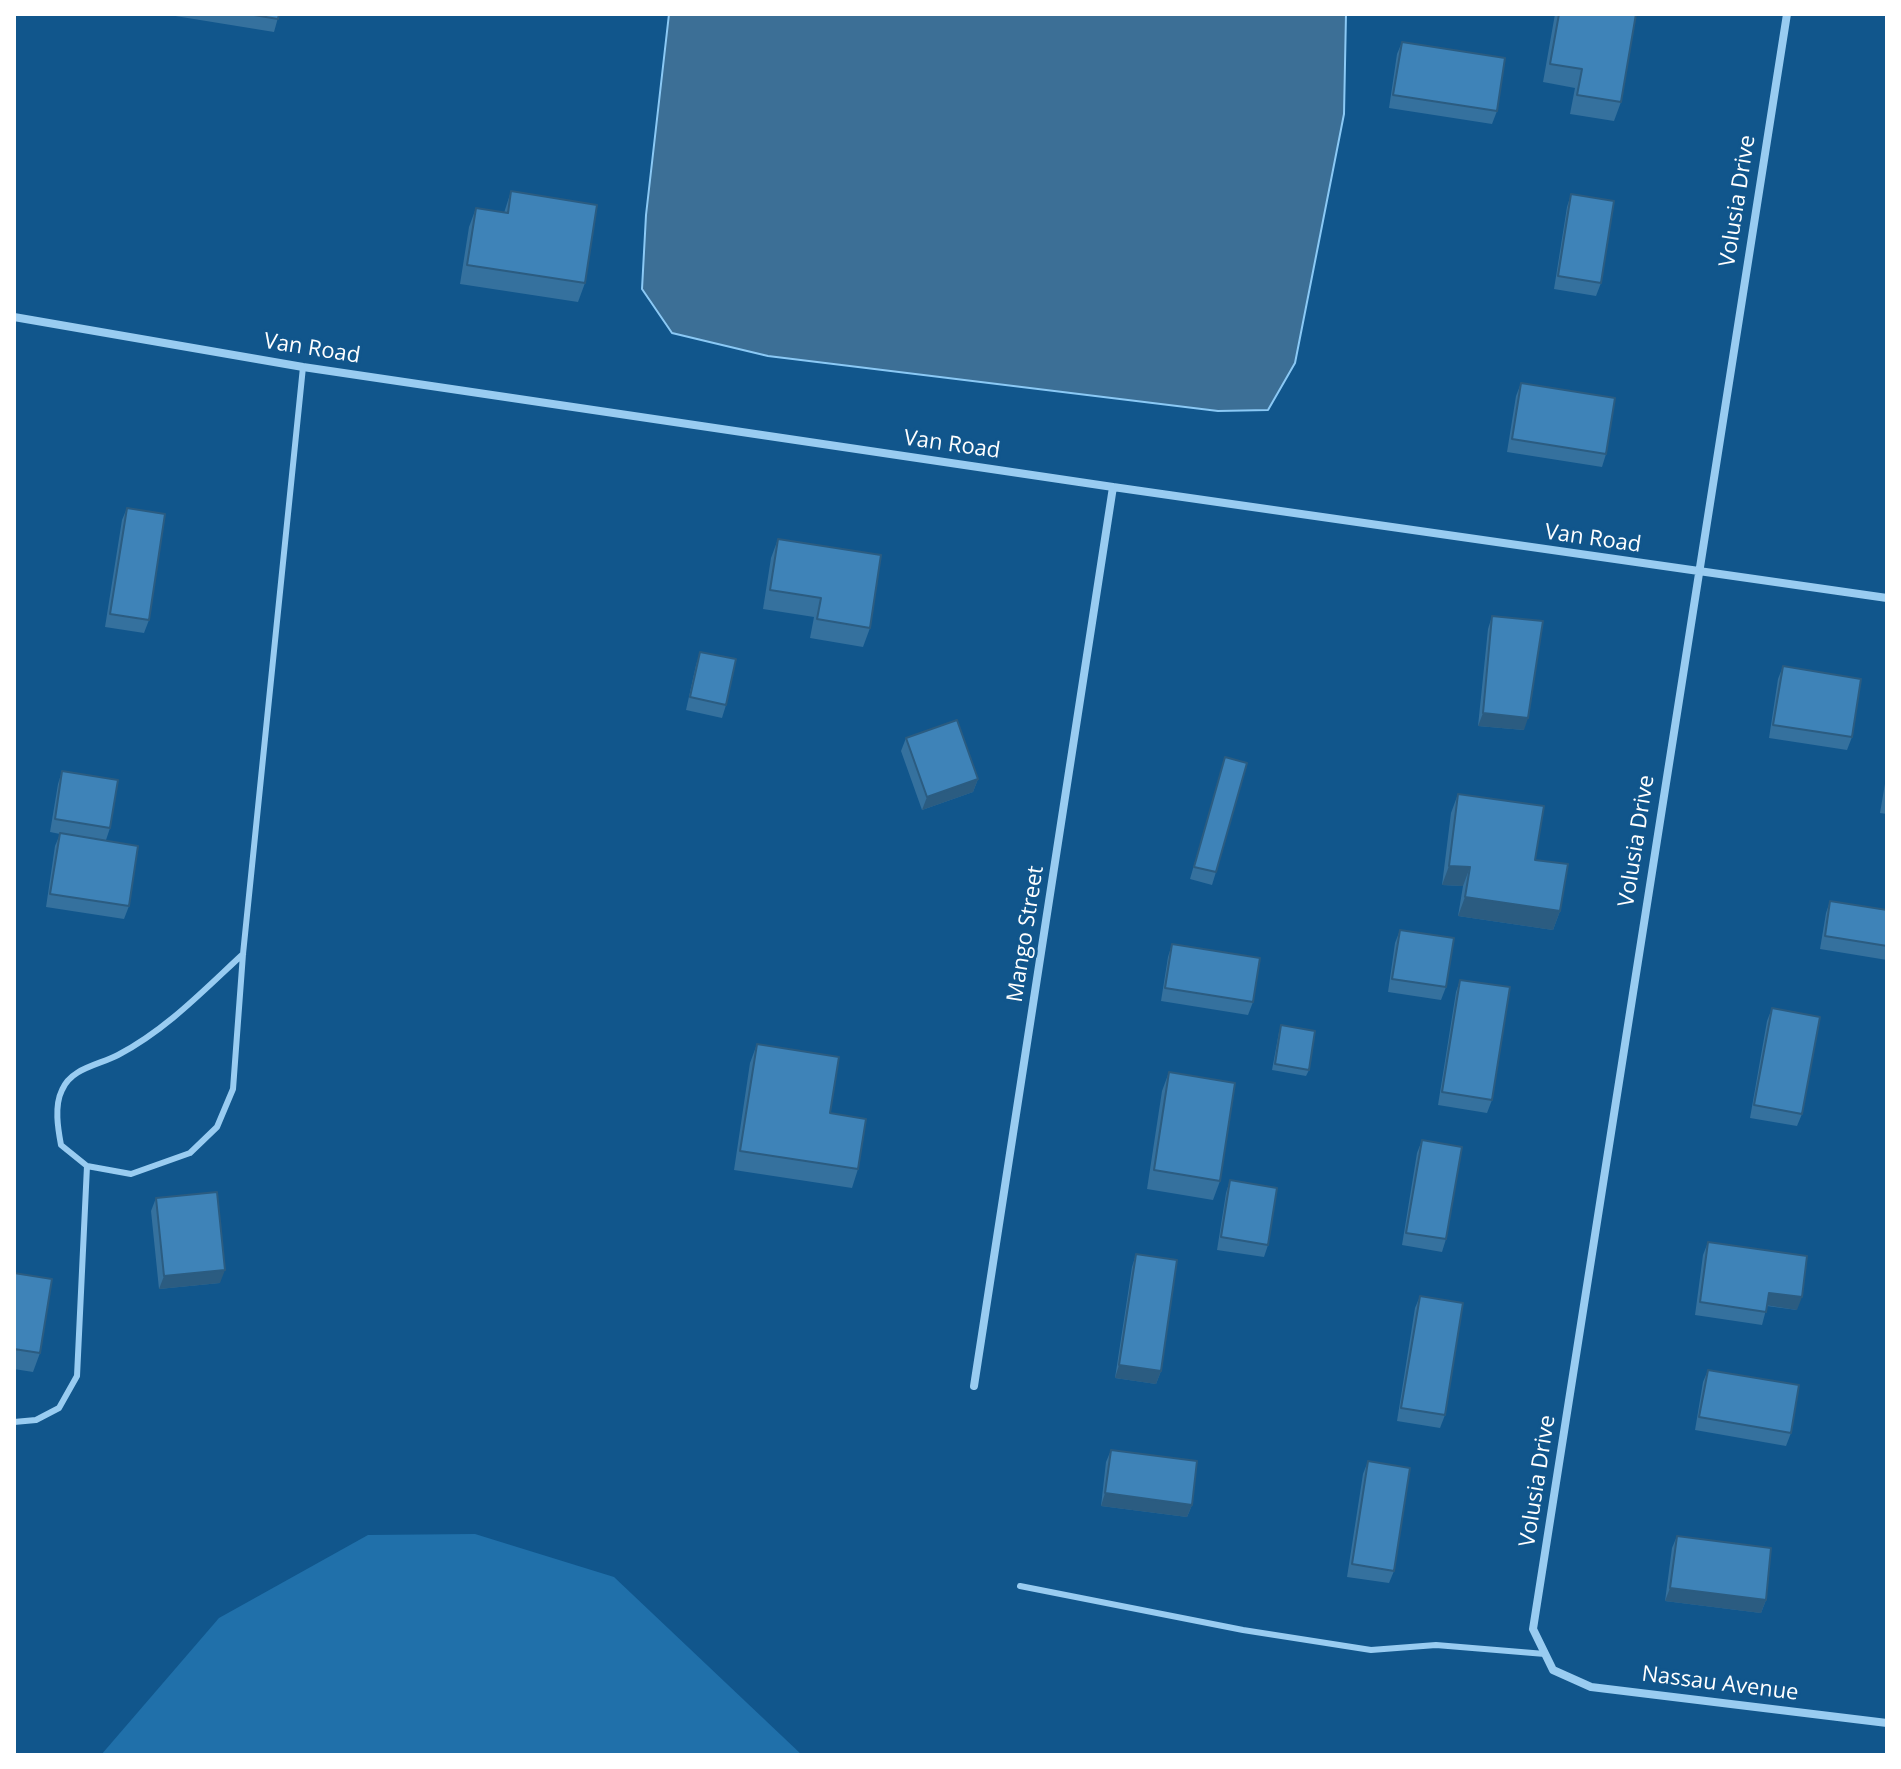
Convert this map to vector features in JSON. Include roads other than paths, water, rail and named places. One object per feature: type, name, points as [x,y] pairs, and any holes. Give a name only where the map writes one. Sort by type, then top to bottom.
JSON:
[{"type":"street","name":"Volusia Drive","points":[[1553,1670],[1533,1629],[1787,14]]},
{"type":"street","name":"Van Road","points":[[14,317],[303,367],[1887,598]]},
{"type":"street","name":"Mango Street","points":[[974,1386],[1113,487]]},
{"type":"street","name":"Nassau Avenue","points":[[1553,1670],[1591,1687],[1887,1723]]},
{"type":"lane","points":[[243,954],[178,1014],[119,1054],[75,1073],[61,1090],[57,1120],[61,1145],[87,1166],[131,1174],[190,1153],[217,1127],[233,1089],[243,954],[303,367]]},
{"type":"lane","points":[[14,1422],[36,1420],[59,1408],[77,1376],[87,1166]]},
{"type":"lane","points":[[1020,1586],[1243,1630],[1371,1650],[1436,1645],[1545,1654]]}]
